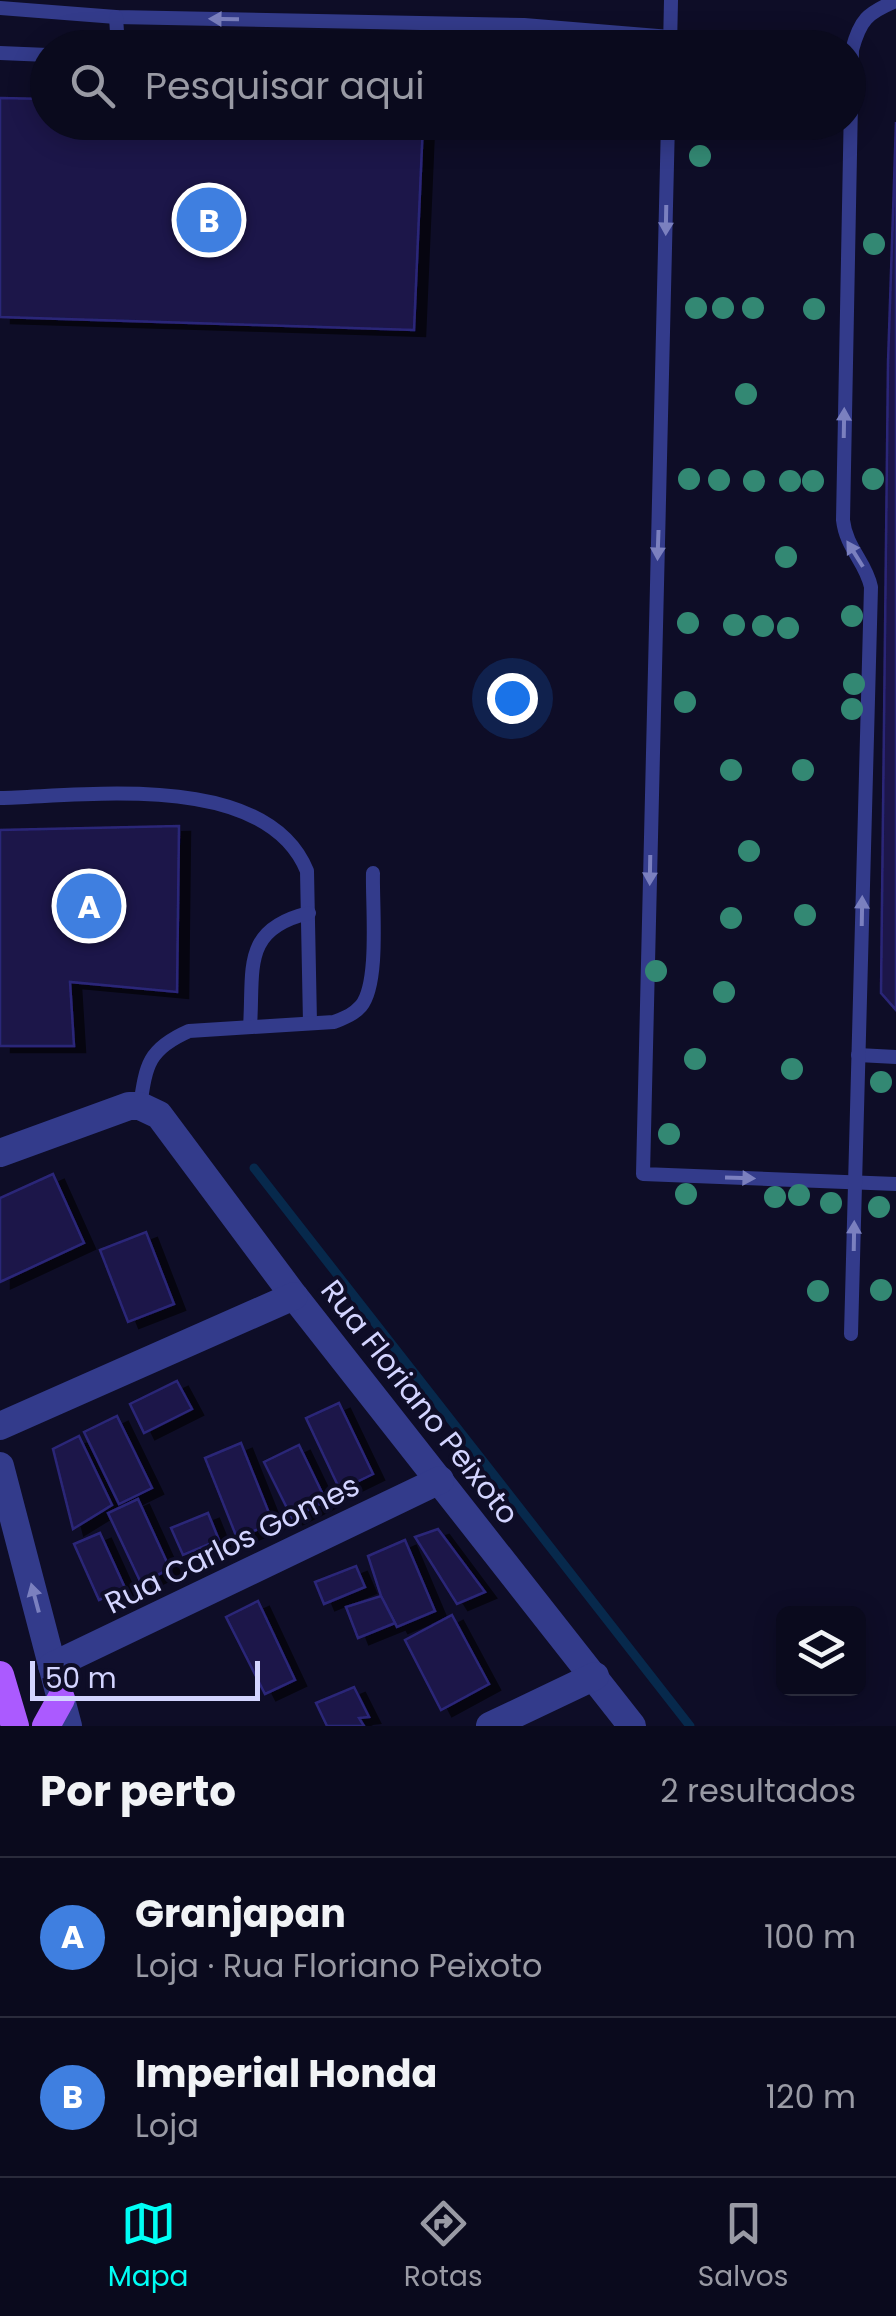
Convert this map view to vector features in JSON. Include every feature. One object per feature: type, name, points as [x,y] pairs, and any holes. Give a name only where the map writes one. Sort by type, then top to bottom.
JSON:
[{"type":"main road","points":[[0,1675],[16,1726]]},
{"type":"main road","points":[[46,1726],[65,1712]]},
{"type":"street","points":[[0,1153],[114,1110],[150,1111]]},
{"type":"street","name":"Rua Floriano Peixoto","points":[[150,1111],[632,1726]]},
{"type":"street","points":[[0,1426],[294,1296]]},
{"type":"street","points":[[0,1466],[65,1712]]},
{"type":"street","name":"Rua Carlos Gomes","points":[[52,1666],[440,1480]]},
{"type":"street","points":[[490,1726],[594,1676]]},
{"type":"lane","points":[[670,30],[671,0]]},
{"type":"lane","points":[[858,30],[868,15],[896,1]]},
{"type":"lane","points":[[0,8],[116,17],[524,25],[567,30]]},
{"type":"lane","points":[[116,17],[117,30]]},
{"type":"lane","points":[[0,53],[30,54]]},
{"type":"lane","points":[[668,140],[643,1174],[896,1184]]},
{"type":"lane","points":[[850,140],[842,520],[849,547],[871,587],[852,1334]]},
{"type":"lane","points":[[0,798],[161,793],[234,808],[274,828],[300,855],[307,871],[310,1023]]},
{"type":"lane","points":[[150,1111],[147,1067],[162,1044],[189,1032],[334,1022],[350,1016],[368,994],[373,873]]},
{"type":"lane","points":[[250,1027],[259,942],[274,925],[309,913]]},
{"type":"lane","points":[[858,1055],[896,1056]]},
{"type":"building","points":[[0,98],[30,99],[30,140],[422,140],[414,330],[0,317]]},
{"type":"building","points":[[896,122],[896,1010],[881,993],[888,363]]},
{"type":"building","points":[[179,826],[177,992],[70,982],[74,1046],[0,1046],[0,830]]},
{"type":"building","points":[[53,1174],[84,1243],[0,1282],[0,1198]]},
{"type":"building","points":[[146,1232],[174,1304],[128,1322],[100,1250]]},
{"type":"building","points":[[177,1381],[192,1409],[144,1433],[130,1404]]},
{"type":"building","points":[[339,1403],[373,1474],[340,1490],[306,1418]]},
{"type":"building","points":[[117,1416],[152,1488],[119,1504],[84,1432]]},
{"type":"building","points":[[79,1436],[112,1505],[73,1529],[53,1449]]},
{"type":"building","points":[[241,1443],[273,1523],[237,1538],[205,1458]]},
{"type":"building","points":[[299,1445],[326,1501],[292,1518],[264,1462]]},
{"type":"building","points":[[138,1499],[170,1569],[141,1583],[108,1513]]},
{"type":"building","points":[[208,1513],[219,1540],[183,1555],[171,1528]]},
{"type":"building","points":[[438,1529],[485,1592],[457,1604],[415,1537]]},
{"type":"building","points":[[100,1533],[125,1588],[99,1600],[74,1544]]},
{"type":"building","points":[[405,1540],[435,1611],[397,1627],[381,1596],[368,1556]]},
{"type":"building","points":[[356,1566],[365,1587],[324,1604],[315,1582]]},
{"type":"building","points":[[381,1596],[395,1623],[358,1638],[346,1607]]},
{"type":"building","points":[[258,1601],[295,1680],[265,1694],[226,1617]]},
{"type":"building","points":[[452,1615],[489,1684],[441,1710],[405,1640]]},
{"type":"building","points":[[354,1687],[369,1717],[359,1718],[364,1726],[327,1726],[316,1703]]},
{"type":"waterway","points":[[254,1168],[690,1726]]},
{"type":"place","name":"Imperial Honda","points":[[209,220]]},
{"type":"place","name":"Granjapan","points":[[89,906]]}]
